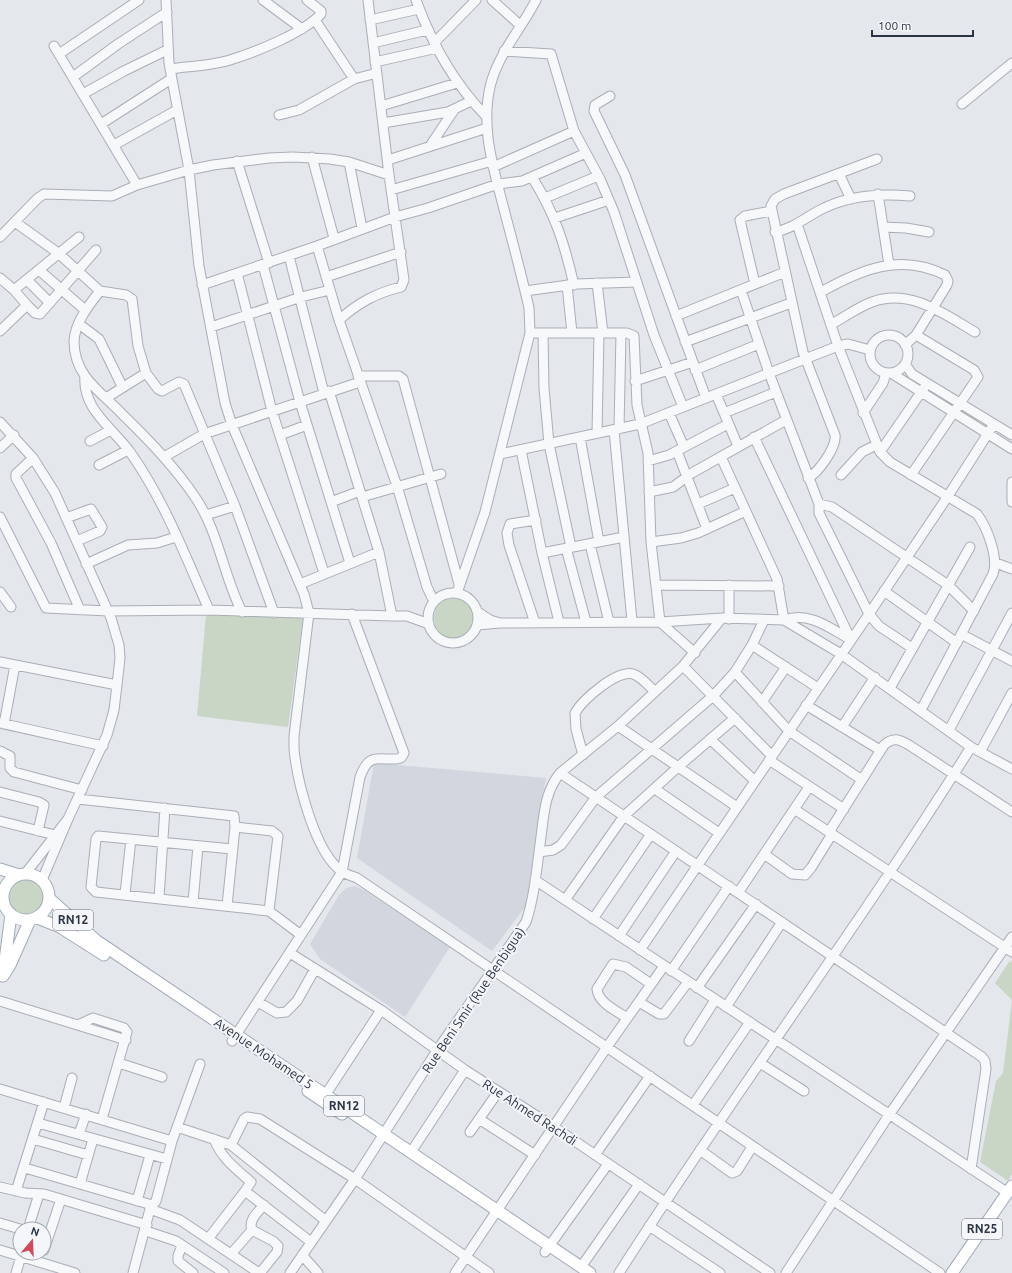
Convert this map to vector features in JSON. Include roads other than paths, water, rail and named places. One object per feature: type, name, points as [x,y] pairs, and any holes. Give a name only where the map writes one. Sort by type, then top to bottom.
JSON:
[{"type":"main road","points":[[0,869],[22,875],[34,875],[42,880]]},
{"type":"main road","points":[[1,981],[11,914],[6,908],[2,897],[5,887],[9,882],[22,875]]},
{"type":"main road","name":"RN12","points":[[33,919],[46,910],[50,899],[49,892],[42,880]]},
{"type":"main road","name":"RN12","points":[[50,899],[94,944]]},
{"type":"main road","name":"RN12","points":[[11,914],[23,920],[33,919],[60,927],[94,944]]},
{"type":"main road","points":[[4,962],[33,919]]},
{"type":"main road","name":"Avenue Mohamed 5","points":[[94,944],[496,1213]]},
{"type":"main road","name":"Avenue Mohamed 5","points":[[234,1038],[326,1094],[381,1137],[411,1152],[547,1250],[583,1271]]},
{"type":"main road","name":"RN25","points":[[952,1273],[1010,1189]]},
{"type":"street","points":[[59,54],[139,0]]},
{"type":"street","points":[[166,0],[167,50],[171,79],[189,170],[202,285],[225,403],[232,425],[300,584],[309,613],[294,736],[295,759],[305,800],[318,839],[330,859],[342,872],[357,878],[940,1273]]},
{"type":"street","points":[[263,0],[302,29]]},
{"type":"street","points":[[170,69],[233,59],[302,29],[315,20],[321,13],[307,0]]},
{"type":"street","points":[[340,320],[360,303],[374,295],[401,287],[404,280],[389,175],[368,0]]},
{"type":"street","points":[[416,0],[427,30],[457,82],[471,101],[487,117]]},
{"type":"street","points":[[375,62],[436,46],[476,0]]},
{"type":"street","points":[[492,0],[520,25]]},
{"type":"street","points":[[407,616],[432,605],[441,596],[458,589],[486,512],[530,333],[529,308],[492,164],[487,117],[492,82],[504,51],[534,1]]},
{"type":"street","points":[[370,20],[419,9]]},
{"type":"street","points":[[73,77],[118,44],[167,12]]},
{"type":"street","points":[[315,20],[354,79]]},
{"type":"street","points":[[373,43],[427,30]]},
{"type":"street","points":[[54,46],[138,185]]},
{"type":"street","points":[[83,94],[129,68],[167,50]]},
{"type":"street","points":[[504,51],[550,53],[574,131],[609,200],[625,241],[637,282],[668,369],[683,407]]},
{"type":"street","points":[[962,104],[1010,68]]},
{"type":"street","points":[[279,115],[299,110],[354,79],[377,73]]},
{"type":"street","points":[[101,124],[171,79]]},
{"type":"street","points":[[381,106],[457,82]]},
{"type":"street","points":[[610,96],[595,105],[594,111],[625,175],[706,398]]},
{"type":"street","points":[[383,122],[454,110],[471,101]]},
{"type":"street","points":[[114,146],[177,110]]},
{"type":"street","points":[[430,146],[454,110]]},
{"type":"street","points":[[388,160],[487,128]]},
{"type":"street","points":[[391,190],[492,164],[574,131]]},
{"type":"street","points":[[202,285],[289,256],[334,238],[395,217],[428,208],[498,184],[510,184],[532,177],[586,153]]},
{"type":"street","points":[[0,237],[44,194],[112,196],[138,185],[189,170],[237,161],[312,157],[349,162],[389,175]]},
{"type":"street","points":[[312,157],[334,238]]},
{"type":"street","points":[[808,478],[817,471],[834,445],[836,439],[805,358],[775,232],[771,211],[772,202],[779,196],[877,159]]},
{"type":"street","points":[[237,161],[266,264],[274,306],[300,402],[350,563]]},
{"type":"street","points":[[349,162],[362,228]]},
{"type":"street","points":[[839,174],[851,198]]},
{"type":"street","points":[[545,198],[598,176]]},
{"type":"street","points":[[532,177],[555,218],[567,252],[572,333]]},
{"type":"street","points":[[878,194],[888,265]]},
{"type":"street","points":[[775,232],[797,224],[822,209],[851,198],[878,194],[910,196]]},
{"type":"street","points":[[555,218],[609,200]]},
{"type":"street","points":[[755,284],[740,220],[745,216],[771,211]]},
{"type":"street","points":[[15,222],[58,253],[100,291],[126,295],[132,299],[138,346],[146,372],[158,389],[162,390],[179,382],[184,384],[235,506],[274,613]]},
{"type":"street","points":[[797,224],[832,324],[838,346],[878,449],[890,462],[948,496],[970,510],[982,520],[996,564],[994,574],[921,710]]},
{"type":"street","points":[[883,228],[906,228],[929,232]]},
{"type":"street","points":[[14,290],[79,236]]},
{"type":"street","points":[[317,246],[359,379],[397,486],[432,605],[429,624],[432,631],[438,638],[445,642],[462,642],[469,637],[477,625],[478,612]]},
{"type":"street","points":[[0,278],[14,290],[35,313],[40,314],[96,250]]},
{"type":"street","points":[[326,277],[401,252]]},
{"type":"street","points":[[289,256],[327,392],[379,552],[392,616]]},
{"type":"street","points":[[821,292],[860,271],[888,265],[918,266],[945,276],[948,281],[947,285],[916,335],[905,345]]},
{"type":"street","points":[[39,270],[85,310]]},
{"type":"street","points":[[676,316],[785,272]]},
{"type":"street","points":[[237,273],[272,411],[324,573]]},
{"type":"street","points":[[27,280],[50,303]]},
{"type":"street","points":[[525,291],[570,285],[637,282]]},
{"type":"street","points":[[597,283],[601,334],[597,433]]},
{"type":"street","points":[[211,327],[301,297],[330,290]]},
{"type":"street","points":[[741,290],[786,420],[819,504],[819,513],[869,614],[879,626],[912,648]]},
{"type":"street","points":[[100,291],[85,310],[75,336],[75,349],[78,362],[85,376],[164,458],[195,497],[206,515],[215,535],[233,594],[242,612]]},
{"type":"street","points":[[832,324],[861,306],[885,298],[910,299],[933,308],[975,332]]},
{"type":"street","points":[[685,342],[792,303]]},
{"type":"street","points":[[2,325],[27,305]]},
{"type":"street","points":[[80,324],[99,339],[122,386]]},
{"type":"street","points":[[530,333],[620,333],[631,334],[635,338],[636,381],[640,424],[647,447],[651,542],[660,622],[695,654]]},
{"type":"street","points":[[543,333],[544,388],[549,444],[569,548],[586,622]]},
{"type":"street","points":[[620,333],[616,429],[632,621]]},
{"type":"street","points":[[911,475],[976,380],[977,373],[916,335]]},
{"type":"street","points":[[863,413],[888,373],[899,370],[905,364],[908,355],[905,345],[897,338],[886,336],[876,341],[870,350],[873,365],[881,372],[888,373],[922,392],[1012,449]]},
{"type":"street","points":[[636,381],[668,369],[694,366],[759,344]]},
{"type":"street","points":[[500,454],[640,424],[838,346],[848,344],[870,350]]},
{"type":"street","points":[[905,364],[909,371],[927,383],[1012,435]]},
{"type":"street","points":[[106,398],[122,386],[146,372]]},
{"type":"street","points":[[85,376],[84,387],[89,404],[128,450],[144,473],[176,537],[209,610]]},
{"type":"street","points":[[164,458],[204,434],[300,402],[359,379],[399,376],[403,379],[458,589],[470,600],[478,612],[490,620],[500,623]]},
{"type":"street","points":[[841,475],[862,452],[878,449],[922,392],[927,383]]},
{"type":"street","points":[[724,414],[776,392]]},
{"type":"street","points":[[716,394],[738,446]]},
{"type":"street","points":[[669,413],[681,449],[687,476],[707,530]]},
{"type":"street","points":[[649,492],[673,487],[687,476],[786,420]]},
{"type":"street","points":[[0,422],[14,435],[44,473],[108,611],[116,631],[120,658],[114,710],[103,746],[78,799],[58,836],[42,880]]},
{"type":"street","points":[[648,461],[681,449],[728,424]]},
{"type":"street","points":[[640,950],[907,558],[994,424]]},
{"type":"street","points":[[280,435],[307,425]]},
{"type":"street","points":[[90,441],[111,430]]},
{"type":"street","points":[[0,448],[14,435]]},
{"type":"street","points":[[580,437],[599,542]]},
{"type":"street","points":[[754,437],[851,640]]},
{"type":"street","points":[[98,465],[128,450]]},
{"type":"street","points":[[521,450],[558,622]]},
{"type":"street","points":[[720,457],[779,586],[784,620]]},
{"type":"street","points":[[33,458],[16,474],[16,478],[51,543],[80,610]]},
{"type":"street","points":[[331,502],[441,474]]},
{"type":"street","points":[[1012,482],[1012,502]]},
{"type":"street","points":[[698,504],[735,488]]},
{"type":"street","points":[[819,504],[832,507],[948,585],[974,611]]},
{"type":"street","points":[[206,515],[235,506]]},
{"type":"street","points":[[66,518],[91,509],[102,527],[100,531],[76,542]]},
{"type":"street","points":[[651,542],[681,538],[707,530],[746,511]]},
{"type":"street","points":[[0,517],[46,608],[108,611],[209,610],[407,616],[429,624]]},
{"type":"street","points":[[535,622],[509,545],[507,533],[510,524],[536,520]]},
{"type":"street","points":[[86,564],[128,544],[157,543],[176,537]]},
{"type":"street","points":[[542,552],[624,537]]},
{"type":"street","points":[[590,544],[609,622]]},
{"type":"street","points":[[890,688],[926,622],[970,547]]},
{"type":"street","points":[[300,584],[379,552]]},
{"type":"street","points":[[996,564],[1012,569]]},
{"type":"street","points":[[657,585],[779,586]]},
{"type":"street","points":[[726,618],[728,585]]},
{"type":"street","points":[[884,591],[957,643]]},
{"type":"street","points":[[0,592],[11,607]]},
{"type":"street","points":[[949,730],[993,651],[1012,613]]},
{"type":"street","points":[[234,1038],[342,872],[360,777],[365,765],[370,760],[374,759],[401,758],[404,753],[352,614]]},
{"type":"street","points":[[477,625],[535,622],[660,622],[726,618],[784,620],[792,617],[806,617],[851,640]]},
{"type":"street","name":"Rue Beni Smir (Rue Benbigua)","points":[[290,1273],[355,1179],[438,1049],[526,922],[533,899],[545,804],[549,790],[560,773],[618,726],[683,666],[726,618]]},
{"type":"street","points":[[539,852],[553,850],[561,845],[596,797],[713,696],[735,672],[752,645],[764,620]]},
{"type":"street","points":[[784,620],[841,654],[875,677],[971,747],[1012,769]]},
{"type":"street","points":[[961,634],[1012,661]]},
{"type":"street","points":[[752,645],[818,688]]},
{"type":"street","points":[[0,662],[118,685]]},
{"type":"street","points":[[15,665],[2,724],[103,746]]},
{"type":"street","points":[[683,666],[735,718],[770,758],[809,787],[844,809]]},
{"type":"street","points":[[762,702],[786,667]]},
{"type":"street","points":[[735,672],[789,731],[862,780]]},
{"type":"street","points":[[583,755],[575,720],[575,713],[585,701],[617,676],[627,673],[640,677],[655,692]]},
{"type":"street","points":[[842,727],[875,677]]},
{"type":"street","points":[[980,752],[1012,693]]},
{"type":"street","points":[[806,705],[880,750]]},
{"type":"street","points":[[565,900],[624,816],[735,718]]},
{"type":"street","points":[[618,726],[738,807]]},
{"type":"street","points":[[710,739],[755,781]]},
{"type":"street","points":[[764,854],[792,874],[801,876],[805,875],[811,868],[844,809],[880,750],[890,740],[902,740],[1012,812]]},
{"type":"street","points":[[619,1273],[700,1150],[891,872],[971,747]]},
{"type":"street","points":[[0,751],[10,756],[10,768],[14,772],[82,790]]},
{"type":"street","points":[[560,773],[982,1057],[986,1064],[971,1169]]},
{"type":"street","points":[[738,893],[809,787]]},
{"type":"street","points":[[655,789],[719,833]]},
{"type":"street","points":[[0,792],[39,802],[44,805],[38,831]]},
{"type":"street","points":[[78,799],[234,816],[235,827],[227,906]]},
{"type":"street","points":[[159,898],[164,842],[165,808]]},
{"type":"street","points":[[794,809],[1008,949]]},
{"type":"street","points":[[0,821],[58,836]]},
{"type":"street","points":[[235,827],[272,831],[278,836],[269,911]]},
{"type":"street","points":[[593,919],[651,834]]},
{"type":"street","points":[[22,875],[58,836]]},
{"type":"street","points":[[232,849],[98,836],[96,839],[92,887],[96,892],[126,894],[269,911],[301,935]]},
{"type":"street","points":[[126,894],[131,839]]},
{"type":"street","points":[[193,902],[198,846]]},
{"type":"street","points":[[619,936],[676,851]]},
{"type":"street","points":[[535,880],[971,1169],[1010,1189]]},
{"type":"street","points":[[455,1273],[651,984],[668,968],[729,886]]},
{"type":"street","points":[[697,988],[756,904]]},
{"type":"street","points":[[726,1007],[782,922]]},
{"type":"street","points":[[786,1273],[889,1115],[947,1032],[1008,949],[1012,937]]},
{"type":"street","name":"Rue Ahmed Rachdi","points":[[290,953],[381,1010],[438,1049],[465,1070],[554,1126],[665,1203],[770,1273]]},
{"type":"street","points":[[627,1018],[602,1001],[598,996],[597,989],[612,964],[622,965],[651,984]]},
{"type":"street","points":[[258,1002],[277,1013],[286,1012],[297,1001],[315,969]]},
{"type":"street","points":[[639,1002],[659,1014],[664,1014],[688,982]]},
{"type":"street","points":[[689,1041],[716,1000]]},
{"type":"street","points":[[0,1001],[126,1040],[102,1119]]},
{"type":"street","points":[[326,1094],[381,1010]]},
{"type":"street","points":[[693,1105],[750,1022]]},
{"type":"street","points":[[119,1063],[162,1077]]},
{"type":"street","points":[[760,1063],[804,1091]]},
{"type":"street","points":[[133,1273],[151,1207],[156,1201],[172,1141],[200,1064]]},
{"type":"street","points":[[411,1152],[465,1070]]},
{"type":"street","points":[[595,1155],[650,1076]]},
{"type":"street","points":[[64,1108],[72,1078]]},
{"type":"street","points":[[0,1089],[172,1141]]},
{"type":"street","points":[[470,1132],[498,1092]]},
{"type":"street","points":[[16,1191],[25,1168],[44,1102]]},
{"type":"street","points":[[79,1134],[86,1114]]},
{"type":"street","points":[[231,1145],[244,1119],[248,1117],[260,1119],[355,1179],[465,1258],[489,1273]]},
{"type":"street","points":[[479,1119],[535,1154]]},
{"type":"street","points":[[38,1123],[167,1159]]},
{"type":"street","points":[[177,1127],[231,1145],[326,1221]]},
{"type":"street","points":[[33,1139],[88,1155]]},
{"type":"street","points":[[80,1184],[93,1139]]},
{"type":"street","points":[[214,1139],[219,1150],[227,1161],[252,1182]]},
{"type":"street","points":[[700,1150],[732,1173],[737,1171],[752,1147]]},
{"type":"street","points":[[137,1201],[150,1155]]},
{"type":"street","points":[[547,1250],[608,1164]]},
{"type":"street","points":[[25,1168],[137,1201],[176,1218],[260,1273],[277,1252],[278,1246],[274,1241],[252,1230],[250,1224],[264,1205]]},
{"type":"street","points":[[208,1239],[262,1169]]},
{"type":"street","points":[[583,1271],[639,1184]]},
{"type":"street","points":[[0,1187],[39,1194],[61,1200],[146,1228],[176,1241],[224,1273]]},
{"type":"street","points":[[246,1191],[311,1242]]},
{"type":"street","points":[[31,1221],[39,1194]]},
{"type":"street","points":[[52,1222],[61,1200]]},
{"type":"street","points":[[0,1223],[12,1227]]},
{"type":"street","points":[[649,1226],[720,1273]]},
{"type":"street","points":[[232,1254],[252,1230]]},
{"type":"street","points":[[182,1246],[177,1258],[178,1261],[193,1273]]},
{"type":"street","points":[[0,1250],[12,1253]]},
{"type":"street","points":[[302,1255],[308,1268],[318,1273]]},
{"type":"street","points":[[16,1273],[20,1261]]},
{"type":"street","points":[[37,1261],[75,1273]]}]
